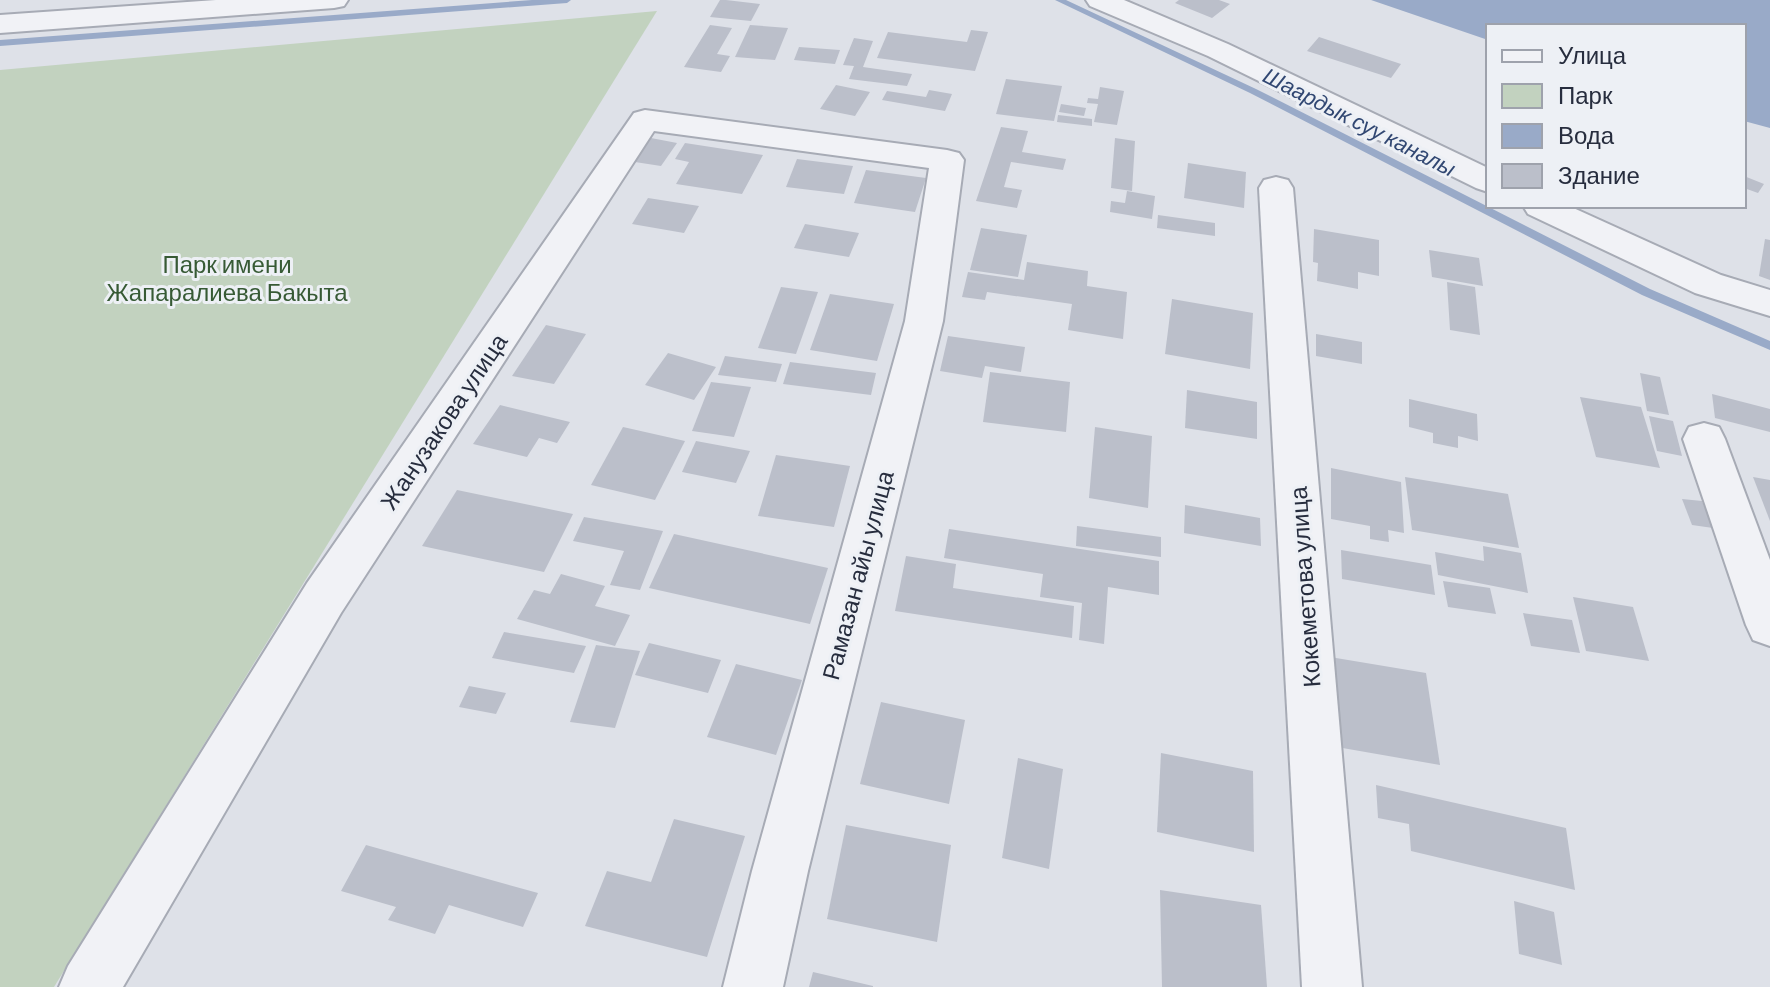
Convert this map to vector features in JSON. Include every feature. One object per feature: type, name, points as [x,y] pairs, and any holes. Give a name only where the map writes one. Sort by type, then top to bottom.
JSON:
[{"type":"street","points":[[0,24],[334,0]]},
{"type":"street","points":[[1100,0],[1218,50],[1486,180]]},
{"type":"street","name":"Жанузакова улица","points":[[89,987],[324,598],[645,120],[947,160]]},
{"type":"street","name":"Рамазан айы улица","points":[[753,987],[780,871],[924,321],[947,160]]},
{"type":"street","name":"Кокеметова улица","points":[[1276,188],[1332,987]]},
{"type":"street","points":[[1544,208],[1708,284],[1770,303]]},
{"type":"street","points":[[1704,439],[1770,625]]},
{"type":"green space","name":"Парк имени Жапаралиева Бакыта","points":[[657,11],[54,987],[0,987],[0,70]]},
{"type":"water","points":[[1371,0],[1770,0],[1770,128],[1746,122],[1746,24],[1486,24],[1486,39]]},
{"type":"building","points":[[720,0],[760,4],[751,21],[710,17]]},
{"type":"building","points":[[1179,0],[1219,0],[1230,4],[1212,18],[1175,3]]},
{"type":"building","points":[[710,25],[732,28],[717,54],[730,56],[721,72],[684,67]]},
{"type":"building","points":[[750,25],[788,28],[775,60],[735,57]]},
{"type":"building","points":[[971,30],[988,32],[975,71],[877,58],[888,32],[967,42]]},
{"type":"building","points":[[1319,37],[1401,64],[1391,78],[1307,51]]},
{"type":"building","points":[[854,38],[873,41],[863,67],[912,74],[907,86],[849,79],[854,66],[843,65]]},
{"type":"building","points":[[799,47],[840,50],[835,64],[794,60]]},
{"type":"building","points":[[1006,79],[1062,86],[1054,121],[996,114]]},
{"type":"building","points":[[836,85],[870,92],[855,116],[820,109]]},
{"type":"building","points":[[1100,87],[1124,91],[1117,125],[1094,122],[1098,104],[1087,103],[1088,98],[1098,99]]},
{"type":"building","points":[[929,90],[952,94],[945,111],[882,100],[887,91],[926,97]]},
{"type":"building","points":[[1061,104],[1086,108],[1084,116],[1059,112]]},
{"type":"building","points":[[1058,115],[1092,119],[1092,126],[1057,122]]},
{"type":"building","points":[[1001,127],[1028,131],[1022,152],[1066,159],[1063,170],[1011,162],[1004,187],[1022,190],[1017,208],[976,201]]},
{"type":"building","points":[[651,138],[677,143],[661,166],[635,162]]},
{"type":"building","points":[[1115,138],[1135,141],[1132,191],[1111,188]]},
{"type":"building","points":[[685,143],[763,155],[742,194],[676,184],[689,162],[675,159]]},
{"type":"building","points":[[797,159],[853,166],[844,194],[786,187]]},
{"type":"building","points":[[1188,163],[1246,172],[1244,208],[1184,198]]},
{"type":"building","points":[[866,170],[926,178],[915,212],[854,203]]},
{"type":"building","points":[[1746,177],[1764,184],[1758,193],[1746,189]]},
{"type":"building","points":[[1127,191],[1155,196],[1152,219],[1110,212],[1111,201],[1125,203]]},
{"type":"building","points":[[648,198],[699,206],[684,233],[632,224]]},
{"type":"building","points":[[1158,215],[1215,223],[1215,236],[1157,228]]},
{"type":"building","points":[[805,224],[859,233],[849,257],[794,248]]},
{"type":"building","points":[[981,228],[1027,235],[1018,277],[970,270]]},
{"type":"building","points":[[1314,229],[1379,240],[1379,276],[1358,272],[1358,289],[1317,281],[1318,263],[1313,262]]},
{"type":"building","points":[[1765,239],[1770,240],[1770,280],[1759,276]]},
{"type":"building","points":[[1429,250],[1479,258],[1483,286],[1432,277]]},
{"type":"building","points":[[1027,262],[1088,271],[1087,286],[1127,292],[1123,339],[1068,330],[1072,304],[987,292],[985,300],[962,297],[968,272],[1024,280]]},
{"type":"building","points":[[1447,282],[1475,287],[1480,335],[1450,330]]},
{"type":"building","points":[[781,287],[818,292],[796,354],[758,348]]},
{"type":"building","points":[[830,294],[894,304],[877,361],[810,350]]},
{"type":"building","points":[[1172,299],[1253,313],[1250,369],[1165,354]]},
{"type":"building","points":[[546,325],[586,334],[554,384],[512,376]]},
{"type":"building","points":[[1316,334],[1362,342],[1362,364],[1316,356]]},
{"type":"building","points":[[948,336],[1025,347],[1021,372],[985,366],[982,378],[940,371]]},
{"type":"building","points":[[668,353],[716,367],[694,400],[645,385]]},
{"type":"building","points":[[725,356],[782,364],[776,382],[718,375]]},
{"type":"building","points":[[790,362],[876,373],[871,395],[783,384]]},
{"type":"building","points":[[990,372],[1070,382],[1066,432],[983,422]]},
{"type":"building","points":[[1640,373],[1660,377],[1669,415],[1647,411]]},
{"type":"building","points":[[711,382],[751,387],[734,437],[692,431]]},
{"type":"building","points":[[1187,390],[1257,402],[1257,439],[1185,428]]},
{"type":"building","points":[[1712,394],[1770,409],[1770,432],[1715,418]]},
{"type":"building","points":[[1580,397],[1641,407],[1660,468],[1596,457]]},
{"type":"building","points":[[1409,399],[1477,414],[1478,441],[1458,436],[1458,448],[1433,443],[1433,433],[1409,427]]},
{"type":"building","points":[[500,405],[570,422],[557,443],[539,438],[527,457],[473,444]]},
{"type":"building","points":[[1649,416],[1673,421],[1682,456],[1657,451]]},
{"type":"building","points":[[623,427],[685,441],[655,500],[591,485]]},
{"type":"building","points":[[1095,427],[1152,436],[1148,508],[1089,498]]},
{"type":"building","points":[[696,441],[750,451],[736,483],[682,472]]},
{"type":"building","points":[[776,455],[850,466],[834,527],[758,516]]},
{"type":"building","points":[[1331,468],[1401,482],[1404,533],[1388,530],[1389,542],[1370,539],[1370,526],[1331,519]]},
{"type":"building","points":[[1405,477],[1508,494],[1519,548],[1412,530]]},
{"type":"building","points":[[1753,477],[1770,480],[1770,521]]},
{"type":"building","points":[[457,490],[573,514],[544,572],[422,546]]},
{"type":"building","points":[[1682,499],[1702,501],[1713,528],[1692,525]]},
{"type":"building","points":[[1185,505],[1260,518],[1261,546],[1184,533]]},
{"type":"building","points":[[584,517],[663,531],[640,590],[610,585],[624,551],[573,541]]},
{"type":"building","points":[[1077,526],[1161,537],[1161,557],[1076,546]]},
{"type":"building","points":[[949,529],[1159,561],[1159,595],[1108,587],[1104,644],[1079,640],[1082,603],[1040,597],[1043,574],[944,558]]},
{"type":"building","points":[[674,534],[828,568],[810,624],[649,588]]},
{"type":"building","points":[[1483,546],[1521,553],[1528,593],[1438,575],[1435,552],[1484,561]]},
{"type":"building","points":[[1341,550],[1431,565],[1435,595],[1342,579]]},
{"type":"building","points":[[906,556],[956,564],[953,588],[1074,606],[1072,638],[895,611]]},
{"type":"building","points":[[561,574],[605,586],[595,606],[630,615],[615,646],[517,619],[534,590],[550,594]]},
{"type":"building","points":[[1443,581],[1490,588],[1496,614],[1448,607]]},
{"type":"building","points":[[1573,597],[1633,607],[1649,661],[1586,651]]},
{"type":"building","points":[[1523,613],[1572,620],[1580,653],[1531,646]]},
{"type":"building","points":[[504,632],[586,646],[574,673],[492,658]]},
{"type":"building","points":[[649,643],[721,660],[708,693],[635,675]]},
{"type":"building","points":[[596,645],[640,651],[615,728],[570,722]]},
{"type":"building","points":[[1324,656],[1426,673],[1440,765],[1331,746]]},
{"type":"building","points":[[736,664],[802,680],[776,755],[707,737]]},
{"type":"building","points":[[469,686],[506,693],[496,714],[459,707]]},
{"type":"building","points":[[881,702],[965,720],[949,804],[860,784]]},
{"type":"building","points":[[1161,753],[1253,771],[1254,852],[1157,832]]},
{"type":"building","points":[[1018,758],[1063,769],[1049,869],[1002,858]]},
{"type":"building","points":[[1376,785],[1566,828],[1575,890],[1411,851],[1409,824],[1378,818]]},
{"type":"building","points":[[674,819],[745,836],[707,957],[585,926],[607,871],[651,882]]},
{"type":"building","points":[[846,825],[951,845],[937,942],[827,919]]},
{"type":"building","points":[[366,845],[538,893],[523,927],[449,905],[435,934],[388,920],[396,907],[341,891]]},
{"type":"building","points":[[1160,890],[1261,905],[1267,987],[1162,987]]},
{"type":"building","points":[[1514,901],[1554,912],[1562,965],[1519,954]]},
{"type":"building","points":[[813,972],[873,986],[873,987],[809,987]]},
{"type":"waterway","name":"Шаардык суу каналы","points":[[0,43],[567,0]]},
{"type":"waterway","name":"Шаардык суу каналы","points":[[1059,0],[1253,91],[1646,292],[1770,346]]}]
